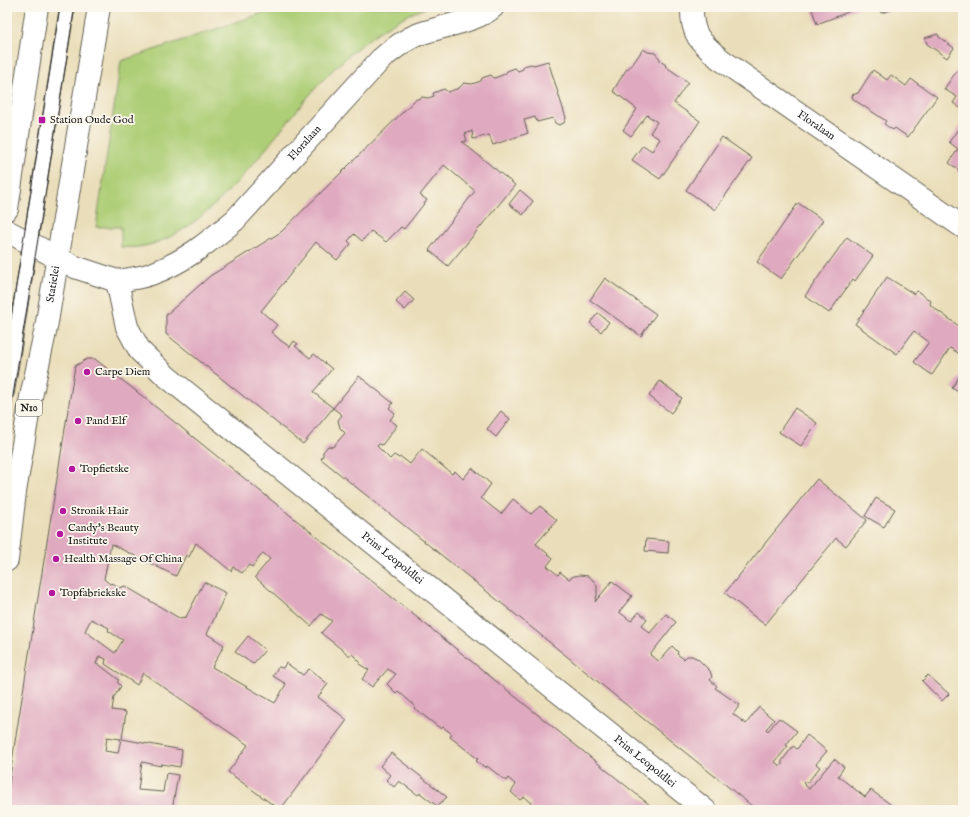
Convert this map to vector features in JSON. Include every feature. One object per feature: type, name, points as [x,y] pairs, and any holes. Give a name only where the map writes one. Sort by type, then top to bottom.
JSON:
[{"type":"street","points":[[7,209],[37,7]]},
{"type":"street","name":"Statielei","points":[[7,560],[17,477],[31,397],[46,328],[99,7]]},
{"type":"street","name":"Floralaan","points":[[117,281],[151,274],[180,260],[208,243],[235,220],[381,59],[396,47],[415,35],[470,19],[490,10],[493,7]]},
{"type":"street","name":"Floralaan","points":[[692,7],[692,20],[697,36],[706,48],[963,227]]},
{"type":"street","points":[[7,231],[75,267],[117,281]]},
{"type":"street","name":"Prins Leopoldlei","points":[[117,281],[127,327],[140,351],[166,376],[705,810]]},
{"type":"lane","points":[[7,392],[67,7]]},
{"type":"green space","points":[[281,7],[429,7],[403,18],[378,32],[344,59],[313,91],[239,180],[211,208],[182,230],[152,244],[121,247],[121,227],[96,227],[121,61]]},
{"type":"building","points":[[811,7],[861,7],[817,24]]},
{"type":"building","points":[[879,7],[893,7],[894,9],[881,13]]},
{"type":"building","points":[[938,34],[939,37],[954,48],[947,58],[927,44],[925,38]]},
{"type":"building","points":[[643,49],[648,52],[655,53],[660,61],[666,65],[665,66],[688,82],[674,103],[700,121],[660,179],[632,160],[643,145],[652,151],[660,139],[650,133],[657,122],[647,115],[631,136],[623,130],[637,109],[613,91],[626,70],[632,65]]},
{"type":"building","points":[[548,61],[566,118],[564,123],[559,125],[555,123],[553,118],[537,122],[535,117],[524,120],[528,133],[493,145],[489,135],[473,139],[472,131],[465,134],[467,141],[462,142],[515,185],[448,266],[429,250],[475,191],[444,165],[420,195],[427,200],[404,229],[401,227],[386,242],[371,231],[362,241],[354,234],[348,241],[351,244],[337,260],[316,242],[261,311],[277,325],[271,332],[280,340],[290,347],[294,341],[298,344],[295,346],[310,358],[314,354],[332,369],[313,392],[333,408],[303,444],[166,334],[166,315],[210,276],[281,232],[415,100],[422,97],[428,98],[434,96],[433,93],[444,89],[448,92],[459,88],[464,83],[472,84],[491,75],[494,78],[515,68],[518,71],[523,69],[524,66]]},
{"type":"building","points":[[959,68],[963,71],[963,110],[953,103],[957,97],[944,89]]},
{"type":"building","points":[[873,70],[887,80],[891,75],[906,86],[911,79],[937,97],[908,137],[895,128],[893,130],[884,124],[886,121],[853,99],[852,95],[858,93]]},
{"type":"building","points":[[963,122],[963,175],[949,163],[958,149],[949,142]]},
{"type":"building","points":[[722,137],[752,158],[715,210],[686,190]]},
{"type":"building","points":[[520,190],[533,201],[523,215],[509,204]]},
{"type":"building","points":[[798,203],[823,220],[781,279],[757,262]]},
{"type":"building","points":[[847,237],[873,256],[855,281],[853,279],[829,313],[805,296]]},
{"type":"building","points":[[887,277],[914,294],[917,291],[931,301],[930,305],[963,329],[963,356],[950,348],[932,375],[914,362],[929,342],[914,331],[897,354],[855,324]]},
{"type":"building","points":[[605,278],[656,314],[641,336],[590,300]]},
{"type":"building","points":[[405,292],[414,300],[405,310],[396,302]]},
{"type":"building","points":[[598,313],[609,322],[601,332],[590,323]]},
{"type":"building","points":[[87,359],[95,359],[656,810],[533,810],[529,807],[532,804],[524,797],[520,800],[511,792],[516,785],[508,778],[506,781],[487,766],[486,768],[476,761],[478,759],[450,737],[452,734],[443,727],[441,729],[414,708],[415,706],[398,691],[396,693],[387,684],[396,674],[388,669],[372,687],[362,679],[369,670],[359,664],[360,662],[352,654],[350,656],[321,633],[332,621],[321,614],[311,626],[255,577],[270,559],[263,553],[252,567],[249,565],[242,573],[233,567],[231,571],[196,543],[189,557],[186,555],[176,576],[111,544],[104,579],[110,584],[113,583],[119,588],[125,586],[179,618],[186,617],[204,582],[226,593],[207,634],[224,645],[212,667],[275,703],[286,684],[273,676],[278,667],[283,668],[286,663],[303,675],[309,669],[328,684],[318,697],[347,720],[280,810],[228,772],[248,745],[143,673],[137,685],[105,664],[106,659],[99,656],[96,664],[101,666],[119,680],[117,682],[121,686],[114,697],[112,710],[126,712],[122,739],[182,750],[180,767],[161,764],[161,766],[142,762],[138,790],[163,792],[166,773],[178,775],[172,810],[7,810],[7,799],[14,748],[75,366]],"holes":[[[91,619],[109,628],[108,631],[123,640],[115,653],[85,631]],[[107,737],[121,739],[118,753],[105,751]]]},
{"type":"building","points":[[963,370],[963,395],[952,388]]},
{"type":"building","points":[[359,376],[393,403],[389,408],[395,413],[390,420],[397,425],[382,445],[379,444],[377,446],[390,459],[394,455],[399,458],[401,457],[410,464],[422,449],[452,474],[455,471],[463,479],[472,468],[491,484],[481,498],[501,514],[513,499],[531,514],[540,506],[557,520],[536,544],[553,558],[547,566],[558,575],[560,572],[569,579],[580,575],[588,576],[597,586],[595,602],[612,581],[632,596],[619,612],[631,621],[639,612],[647,619],[641,626],[650,633],[666,614],[676,622],[650,655],[659,661],[672,646],[678,652],[677,654],[684,659],[687,656],[692,656],[698,659],[710,671],[712,677],[710,680],[717,686],[715,688],[740,705],[733,714],[746,724],[759,707],[774,720],[766,729],[768,731],[779,718],[797,731],[786,745],[788,746],[775,762],[780,766],[782,765],[782,761],[793,746],[797,749],[807,735],[827,751],[816,764],[820,767],[807,783],[804,781],[803,783],[809,789],[834,759],[844,767],[838,776],[865,797],[871,790],[898,810],[757,810],[651,725],[321,459],[323,452],[328,446],[333,447],[345,433],[340,428],[338,420],[342,415],[333,408]]},
{"type":"building","points":[[660,381],[682,398],[671,413],[649,396]]},
{"type":"building","points":[[795,408],[817,423],[801,446],[779,432]]},
{"type":"building","points":[[501,411],[510,419],[496,437],[487,429]]},
{"type":"building","points":[[817,479],[867,520],[846,546],[836,538],[765,625],[725,593]]},
{"type":"building","points":[[876,498],[895,509],[884,527],[865,516]]},
{"type":"building","points":[[646,539],[669,541],[668,553],[645,551]]},
{"type":"building","points":[[248,636],[265,650],[253,664],[235,652]]},
{"type":"building","points":[[928,675],[949,694],[942,701],[922,681]]},
{"type":"building","points":[[391,753],[447,797],[437,806],[420,793],[418,795],[399,781],[394,787],[386,780],[390,775],[380,766]]},
{"type":"tram line","points":[[7,343],[60,7]]},
{"type":"tram line","points":[[7,433],[75,7]]},
{"type":"place","name":"Station Oude God","points":[[42,120]]},
{"type":"place","name":"Carpe Diem","points":[[87,372]]},
{"type":"place","name":"Pand Elf","points":[[78,421]]},
{"type":"place","name":"Topfietske","points":[[72,469]]},
{"type":"place","name":"Stronik Hair","points":[[63,511]]},
{"type":"place","name":"Candy's Beauty Institute","points":[[60,534]]},
{"type":"place","name":"Health Massage Of China","points":[[56,559]]},
{"type":"place","name":"Topfabriekske","points":[[52,593]]}]
